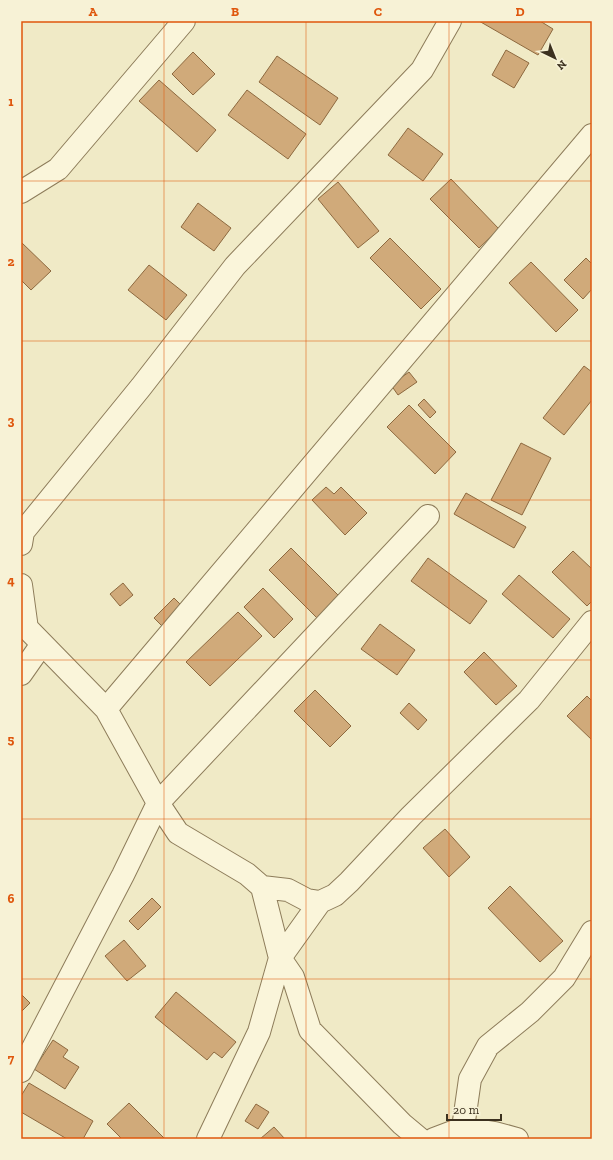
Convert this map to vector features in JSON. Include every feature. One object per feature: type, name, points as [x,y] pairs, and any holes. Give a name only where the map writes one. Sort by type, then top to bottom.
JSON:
[{"type":"street","points":[[21,192],[58,169],[184,21]]},
{"type":"street","points":[[22,536],[235,266],[319,176],[422,70],[450,21]]},
{"type":"street","points":[[106,709],[592,134]]},
{"type":"street","points":[[21,1071],[123,875],[158,803],[428,516]]},
{"type":"street","points":[[21,585],[30,632],[21,674]]},
{"type":"street","points":[[208,1139],[259,1032],[280,958],[320,902],[335,895],[349,882],[411,816],[529,700],[592,622]]},
{"type":"street","points":[[30,632],[106,709],[158,803],[178,833],[247,874],[262,887],[288,890],[307,900],[320,902]]},
{"type":"street","points":[[262,887],[280,958],[293,977],[310,1030],[402,1124],[420,1139]]},
{"type":"street","points":[[463,1128],[470,1079],[488,1046],[530,1012],[564,978],[592,932]]},
{"type":"street","points":[[434,1139],[463,1128],[495,1133],[516,1139]]},
{"type":"building","points":[[479,21],[540,21],[553,29],[538,55]]},
{"type":"building","points":[[506,50],[529,63],[514,88],[492,75]]},
{"type":"building","points":[[193,52],[215,74],[193,95],[172,74]]},
{"type":"building","points":[[277,56],[338,98],[320,125],[259,82]]},
{"type":"building","points":[[159,80],[216,130],[197,152],[139,101]]},
{"type":"building","points":[[247,90],[306,134],[288,159],[228,115]]},
{"type":"building","points":[[408,128],[443,154],[423,181],[388,155]]},
{"type":"building","points":[[451,179],[499,229],[479,248],[430,199]]},
{"type":"building","points":[[338,182],[379,231],[358,248],[318,199]]},
{"type":"building","points":[[198,203],[231,228],[214,251],[181,227]]},
{"type":"building","points":[[390,238],[441,289],[421,309],[370,258]]},
{"type":"building","points":[[21,242],[51,271],[31,290],[21,280]]},
{"type":"building","points":[[586,258],[592,264],[592,289],[583,299],[564,280]]},
{"type":"building","points":[[531,262],[578,310],[556,332],[509,283]]},
{"type":"building","points":[[149,265],[187,295],[166,320],[128,290]]},
{"type":"building","points":[[584,366],[592,372],[592,400],[564,435],[543,418]]},
{"type":"building","points":[[409,372],[417,382],[398,395],[391,385]]},
{"type":"building","points":[[424,399],[436,412],[430,418],[418,405]]},
{"type":"building","points":[[409,405],[456,452],[435,474],[387,427]]},
{"type":"building","points":[[521,443],[551,458],[522,515],[491,500]]},
{"type":"building","points":[[326,487],[334,494],[341,487],[367,513],[345,535],[312,500]]},
{"type":"building","points":[[466,493],[526,527],[514,548],[454,514]]},
{"type":"building","points":[[291,548],[342,599],[320,621],[269,570]]},
{"type":"building","points":[[573,551],[592,569],[592,601],[587,606],[552,572]]},
{"type":"building","points":[[428,558],[487,601],[470,624],[411,581]]},
{"type":"building","points":[[519,575],[570,619],[553,638],[502,594]]},
{"type":"building","points":[[123,583],[133,595],[120,606],[110,594]]},
{"type":"building","points":[[263,588],[293,619],[274,638],[244,607]]},
{"type":"building","points":[[174,598],[183,607],[163,627],[154,618]]},
{"type":"building","points":[[238,612],[262,636],[210,686],[186,662]]},
{"type":"building","points":[[380,624],[415,650],[397,675],[361,649]]},
{"type":"building","points":[[484,652],[517,686],[496,705],[464,672]]},
{"type":"building","points":[[315,690],[351,726],[330,747],[294,711]]},
{"type":"building","points":[[587,696],[592,701],[592,740],[567,716]]},
{"type":"building","points":[[409,703],[427,720],[418,730],[400,713]]},
{"type":"building","points":[[445,829],[470,857],[449,877],[423,848]]},
{"type":"building","points":[[510,886],[563,941],[540,962],[488,908]]},
{"type":"building","points":[[152,898],[161,907],[138,930],[129,921]]},
{"type":"building","points":[[124,940],[146,966],[127,981],[105,956]]},
{"type":"building","points":[[176,992],[236,1042],[222,1058],[214,1052],[207,1060],[155,1017]]},
{"type":"building","points":[[21,994],[30,1003],[21,1012]]},
{"type":"building","points":[[53,1040],[68,1050],[63,1057],[79,1067],[65,1089],[34,1069]]},
{"type":"building","points":[[29,1083],[93,1121],[83,1139],[67,1139],[21,1112],[21,1096]]},
{"type":"building","points":[[129,1103],[165,1139],[122,1139],[107,1124]]},
{"type":"building","points":[[256,1104],[269,1112],[258,1129],[245,1121]]},
{"type":"building","points":[[274,1127],[285,1139],[260,1139]]}]
